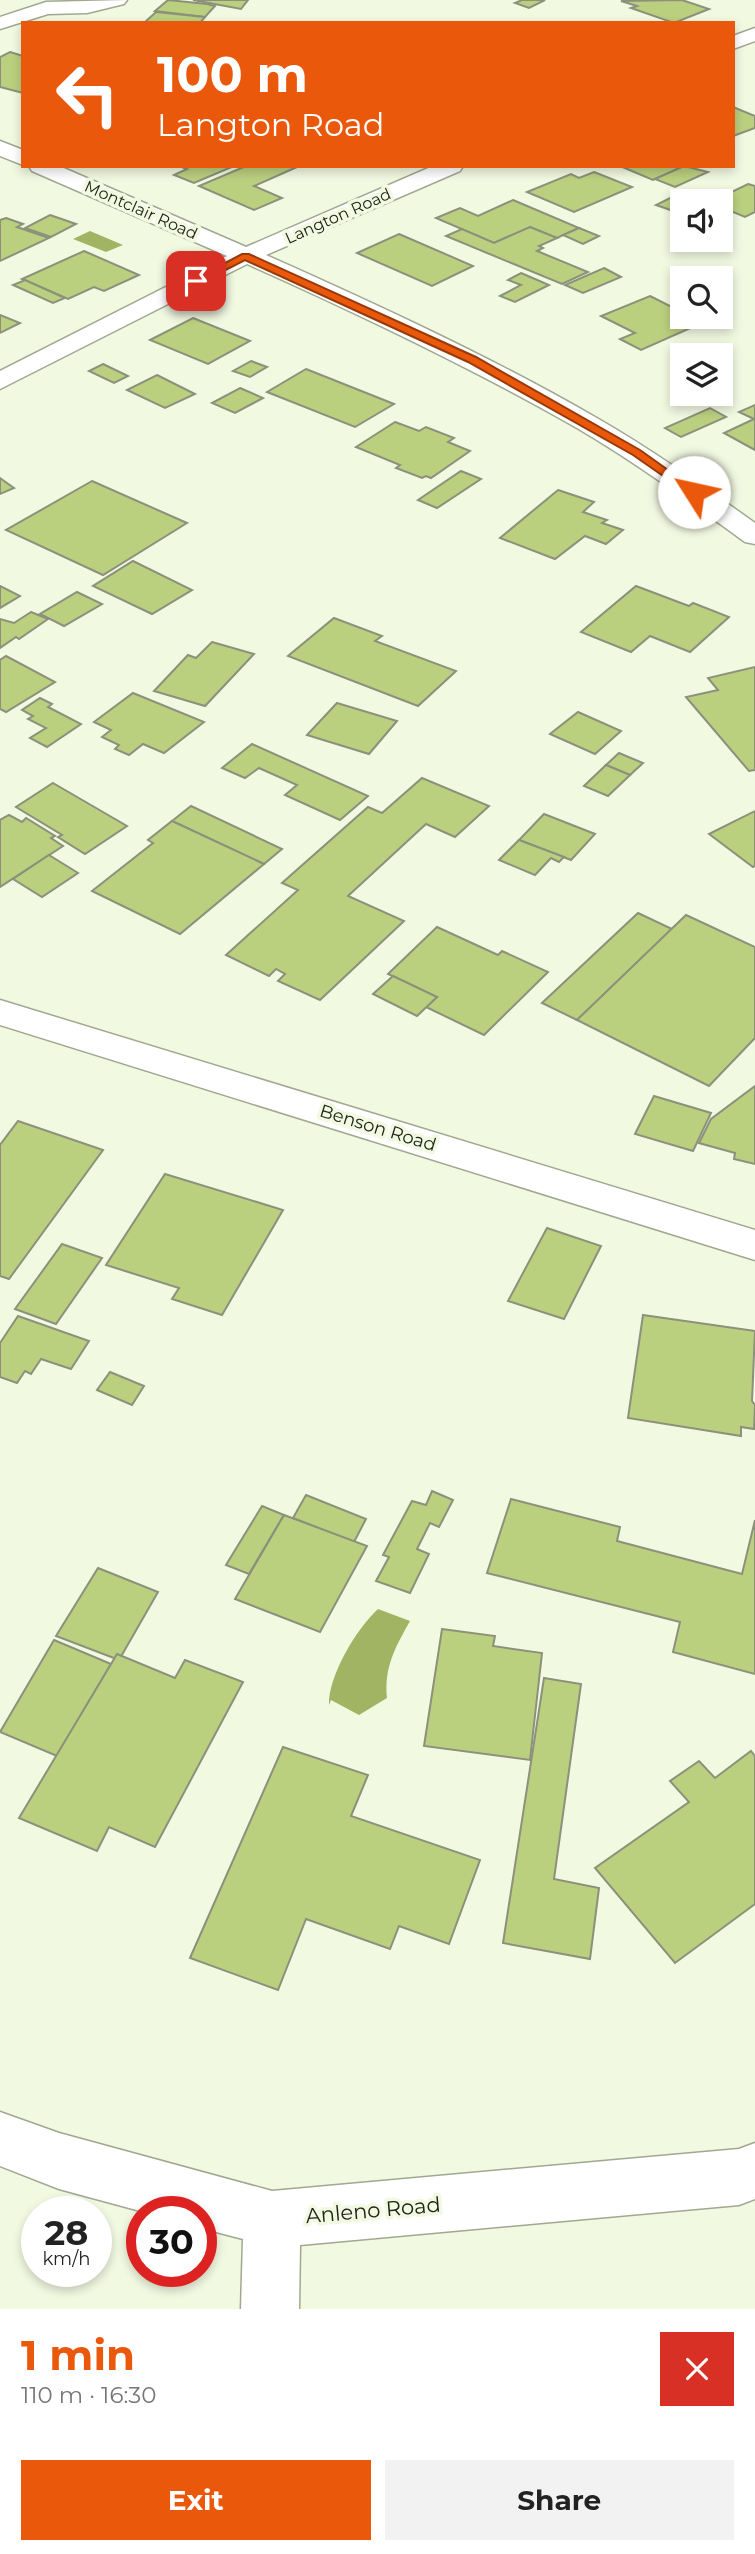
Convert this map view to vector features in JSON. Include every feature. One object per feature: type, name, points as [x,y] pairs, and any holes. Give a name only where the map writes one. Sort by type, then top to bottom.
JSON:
[{"type":"street","points":[[0,23],[46,8],[86,7],[117,0]]},
{"type":"street","points":[[735,42],[755,34]]},
{"type":"street","points":[[0,148],[21,158]]},
{"type":"street","name":"Montclair Road","points":[[45,168],[472,359],[548,400],[636,453],[755,536]]},
{"type":"street","name":"Langton Road","points":[[0,381],[245,256],[447,168]]},
{"type":"street","name":"Benson Road","points":[[0,1012],[755,1245]]},
{"type":"street","name":"Anleno Road","points":[[0,2139],[59,2161],[272,2219],[739,2177],[755,2171]]},
{"type":"street","points":[[270,2309],[272,2219]]},
{"type":"shaded area","points":[[90,231],[123,245],[106,252],[73,239]]},
{"type":"shaded area","points":[[378,1609],[410,1621],[389,1667],[387,1698],[359,1715],[331,1700],[329,1705],[333,1680],[345,1653],[361,1628]]},
{"type":"building","points":[[168,0],[215,6],[205,17],[155,11]]},
{"type":"building","points":[[193,0],[248,0],[241,9]]},
{"type":"building","points":[[522,0],[545,0],[529,8],[515,3]]},
{"type":"building","points":[[682,0],[709,9],[679,21],[668,21],[631,8],[637,6],[621,1]]},
{"type":"building","points":[[156,12],[205,17],[202,21],[146,21]]},
{"type":"building","points":[[10,52],[21,55],[21,92],[0,87],[0,57]]},
{"type":"building","points":[[735,108],[755,116],[755,128],[735,135]]},
{"type":"building","points":[[184,168],[229,168],[194,183],[174,175],[187,169]]},
{"type":"building","points":[[241,168],[295,168],[254,186],[282,198],[254,210],[199,186]]},
{"type":"building","points":[[625,168],[680,168],[653,180]]},
{"type":"building","points":[[680,168],[708,172],[675,187],[655,179]]},
{"type":"building","points":[[594,172],[632,187],[574,212],[527,192],[571,174],[579,178]]},
{"type":"building","points":[[748,184],[755,186],[755,212],[745,217],[733,212],[733,191]]},
{"type":"building","points":[[670,198],[670,210],[656,205]]},
{"type":"building","points":[[513,200],[579,228],[557,238],[530,227],[494,243],[436,218],[460,208],[478,216]]},
{"type":"building","points":[[50,215],[76,224],[51,237],[25,228]]},
{"type":"building","points":[[6,218],[23,224],[17,227],[49,238],[0,261],[0,220]]},
{"type":"building","points":[[530,227],[557,238],[539,246],[543,248],[537,251],[588,272],[562,284],[446,236],[462,229],[494,243]]},
{"type":"building","points":[[579,228],[599,236],[583,244],[563,235]]},
{"type":"building","points":[[399,234],[473,266],[432,286],[357,253]]},
{"type":"building","points":[[84,251],[139,275],[104,291],[94,287],[68,299],[22,279]]},
{"type":"building","points":[[604,268],[621,277],[583,293],[565,285]]},
{"type":"building","points":[[521,273],[549,285],[515,302],[500,296],[521,285],[508,280]]},
{"type":"building","points":[[25,280],[65,298],[53,303],[13,285]]},
{"type":"building","points":[[650,296],[670,306],[670,329],[688,329],[641,350],[620,339],[635,333],[601,316]]},
{"type":"building","points":[[0,315],[20,323],[0,333]]},
{"type":"building","points":[[193,318],[250,341],[208,364],[150,340]]},
{"type":"building","points":[[251,361],[267,367],[250,377],[233,371]]},
{"type":"building","points":[[103,364],[128,376],[114,383],[89,371]]},
{"type":"building","points":[[306,369],[394,404],[355,427],[267,392]]},
{"type":"building","points":[[157,375],[195,394],[165,408],[127,390]]},
{"type":"building","points":[[240,388],[263,398],[235,413],[212,403]]},
{"type":"building","points":[[755,405],[755,450],[724,433],[754,419],[739,412]]},
{"type":"building","points":[[710,408],[726,417],[681,437],[665,428]]},
{"type":"building","points":[[395,422],[419,431],[426,427],[454,438],[448,442],[470,451],[431,478],[422,478],[396,468],[400,465],[356,447]]},
{"type":"building","points":[[461,471],[481,479],[437,508],[418,500]]},
{"type":"building","points":[[0,478],[14,488],[0,494]]},
{"type":"building","points":[[92,481],[187,523],[103,575],[6,530]]},
{"type":"building","points":[[558,490],[594,502],[583,512],[607,520],[602,523],[623,530],[606,544],[585,536],[555,559],[500,538]]},
{"type":"building","points":[[133,561],[192,590],[152,614],[93,586]]},
{"type":"building","points":[[0,586],[20,596],[0,608]]},
{"type":"building","points":[[636,586],[689,606],[693,603],[729,617],[690,652],[650,636],[631,652],[581,632]]},
{"type":"building","points":[[77,592],[102,604],[64,626],[40,614]]},
{"type":"building","points":[[31,612],[48,619],[19,639],[16,637],[0,648],[0,619],[14,623]]},
{"type":"building","points":[[334,618],[382,636],[375,641],[456,671],[418,706],[288,656]]},
{"type":"building","points":[[212,642],[254,654],[205,706],[154,691],[188,655],[196,658]]},
{"type":"building","points":[[6,656],[55,682],[6,712],[0,709],[0,660]]},
{"type":"building","points":[[755,667],[755,770],[749,771],[686,697],[718,690],[708,678]]},
{"type":"building","points":[[133,693],[204,722],[164,753],[143,744],[129,755],[115,749],[119,745],[102,737],[111,730],[94,722]]},
{"type":"building","points":[[40,698],[52,704],[48,707],[81,724],[47,747],[30,738],[46,728],[28,719],[33,716],[22,710]]},
{"type":"building","points":[[337,703],[397,721],[369,754],[307,735]]},
{"type":"building","points":[[578,712],[621,731],[595,754],[550,734]]},
{"type":"building","points":[[252,744],[368,796],[340,820],[285,795],[297,785],[259,768],[245,778],[222,768]]},
{"type":"building","points":[[619,753],[643,763],[630,775],[606,765]]},
{"type":"building","points":[[606,765],[630,775],[608,796],[584,786]]},
{"type":"building","points":[[422,778],[489,806],[455,837],[426,824],[348,896],[404,921],[320,1000],[278,981],[285,974],[276,969],[269,976],[226,955],[298,890],[282,883],[368,807],[382,813]]},
{"type":"building","points":[[53,783],[127,826],[85,854],[58,837],[62,835],[16,807]]},
{"type":"building","points":[[191,806],[282,849],[264,864],[172,821]]},
{"type":"building","points":[[755,811],[755,866],[753,867],[709,834]]},
{"type":"building","points":[[544,814],[595,834],[571,860],[519,840]]},
{"type":"building","points":[[9,815],[22,822],[26,818],[55,836],[51,838],[63,846],[0,887],[0,820]]},
{"type":"building","points":[[172,821],[264,864],[180,934],[92,891],[153,843],[148,840]]},
{"type":"building","points":[[519,840],[564,857],[559,862],[551,858],[535,875],[499,860]]},
{"type":"building","points":[[49,855],[78,873],[42,897],[13,879]]},
{"type":"building","points":[[638,913],[672,929],[577,1020],[542,1003]]},
{"type":"building","points":[[686,915],[755,947],[755,1038],[709,1086],[577,1020]]},
{"type":"building","points":[[437,927],[498,955],[502,951],[548,972],[484,1035],[426,1007],[437,997],[388,974]]},
{"type":"building","points":[[393,976],[437,997],[417,1016],[373,994]]},
{"type":"building","points":[[755,1086],[755,1164],[734,1159],[735,1153],[699,1143],[711,1119]]},
{"type":"building","points":[[654,1096],[711,1113],[693,1151],[635,1134]]},
{"type":"building","points":[[18,1121],[103,1150],[9,1279],[0,1276],[0,1145]]},
{"type":"building","points":[[165,1174],[283,1210],[222,1315],[172,1299],[179,1288],[106,1265]]},
{"type":"building","points":[[547,1228],[601,1246],[564,1319],[508,1301]]},
{"type":"building","points":[[62,1244],[102,1258],[56,1324],[15,1309]]},
{"type":"building","points":[[643,1315],[755,1331],[752,1401],[755,1405],[754,1429],[741,1427],[741,1436],[628,1418]]},
{"type":"building","points":[[18,1316],[89,1341],[71,1369],[41,1359],[31,1374],[25,1371],[17,1383],[0,1377],[0,1343]]},
{"type":"building","points":[[110,1372],[144,1386],[132,1405],[97,1390]]},
{"type":"building","points":[[432,1491],[453,1500],[439,1527],[430,1523],[417,1549],[429,1554],[410,1593],[376,1581],[389,1557],[383,1555],[412,1501],[426,1505]]},
{"type":"building","points":[[306,1495],[366,1519],[354,1542],[293,1518]]},
{"type":"building","points":[[511,1499],[620,1527],[617,1541],[742,1574],[755,1520],[755,1674],[673,1652],[680,1622],[487,1573]]},
{"type":"building","points":[[262,1506],[284,1515],[249,1574],[226,1565]]},
{"type":"building","points":[[284,1515],[367,1546],[320,1632],[235,1599]]},
{"type":"building","points":[[98,1568],[158,1592],[119,1660],[56,1636]]},
{"type":"building","points":[[442,1629],[495,1636],[493,1646],[542,1653],[530,1760],[424,1746]]},
{"type":"building","points":[[54,1640],[111,1664],[57,1756],[0,1732]]},
{"type":"building","points":[[117,1654],[175,1678],[185,1660],[243,1682],[155,1847],[109,1827],[97,1851],[19,1818]]},
{"type":"building","points":[[544,1678],[581,1684],[554,1879],[599,1888],[590,1959],[503,1943]]},
{"type":"building","points":[[283,1747],[368,1775],[351,1816],[480,1860],[449,1944],[399,1926],[390,1949],[306,1919],[278,1990],[190,1958]]},
{"type":"building","points":[[751,1751],[755,1756],[755,1904],[675,1963],[595,1868],[689,1802],[670,1781],[699,1761],[715,1778]]},
{"type":"route","points":[[196,281],[245,256],[472,359],[548,400],[694,492]]}]
